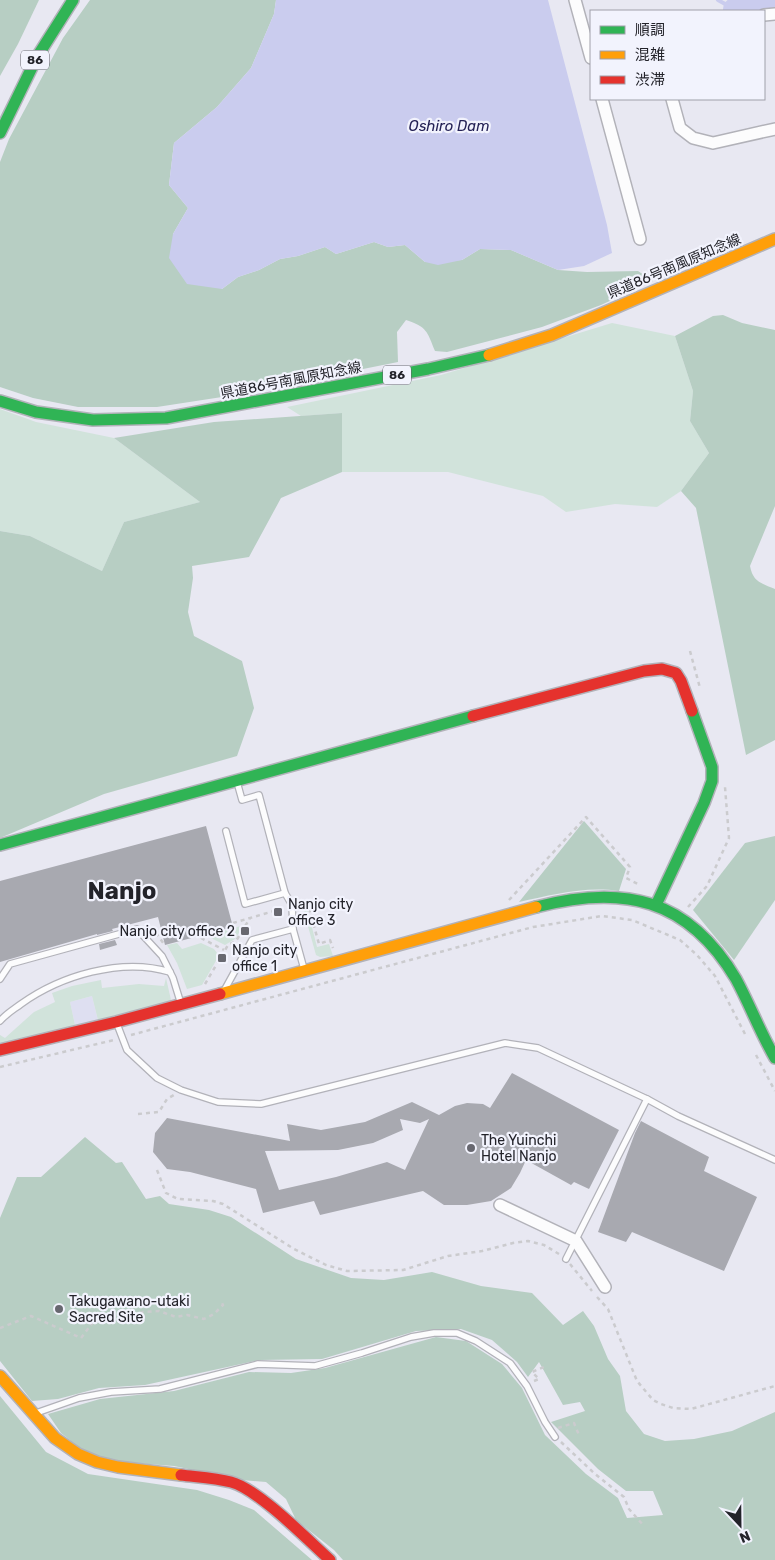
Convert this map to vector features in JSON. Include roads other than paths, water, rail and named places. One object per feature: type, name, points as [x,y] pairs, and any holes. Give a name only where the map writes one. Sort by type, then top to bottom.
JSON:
[{"type":"main road","name":"86","points":[[2,128],[37,57],[72,0]]},
{"type":"main road","name":"県道86号南風原知念線","points":[[0,400],[36,412],[93,420],[166,418],[428,370],[492,354],[552,335],[775,239]]},
{"type":"main road","points":[[0,845],[497,709],[644,671],[662,670],[676,673],[681,681],[712,767],[712,781],[704,803],[658,901]]},
{"type":"main road","points":[[0,1050],[223,994],[563,900],[603,896],[658,901],[694,929],[721,956],[738,982],[775,1058]]},
{"type":"main road","points":[[0,1376],[65,1447],[97,1462],[118,1467],[232,1482],[271,1507],[330,1560]]},
{"type":"street","points":[[576,0],[590,54]]},
{"type":"street","points":[[602,100],[640,239]]},
{"type":"street","points":[[672,100],[680,128],[693,138],[714,143],[775,129]]},
{"type":"street","points":[[500,1205],[576,1241],[605,1287]]},
{"type":"lane","points":[[236,781],[242,800],[259,795],[285,893],[292,906],[293,929],[305,971]]},
{"type":"lane","points":[[226,831],[245,904],[285,893]]},
{"type":"lane","points":[[0,979],[10,964],[137,929],[162,956],[170,972],[181,1004]]},
{"type":"lane","points":[[223,994],[252,940],[293,929]]},
{"type":"lane","points":[[0,1021],[28,998],[55,983],[105,969],[127,967],[162,969],[170,972]]},
{"type":"lane","points":[[116,1022],[127,1050],[157,1078],[182,1090],[218,1102],[261,1104],[504,1042],[538,1048],[678,1116],[775,1160]]},
{"type":"lane","points":[[566,1259],[646,1099]]},
{"type":"lane","points":[[35,1414],[79,1398],[111,1392],[160,1389],[258,1364],[315,1366],[411,1337],[434,1333],[457,1333],[476,1341],[510,1363],[527,1386],[545,1422],[555,1437]]},
{"type":"water","name":"Oshiro Dam","points":[[276,0],[548,0],[607,225],[612,253],[584,266],[558,270],[511,250],[480,249],[462,260],[438,265],[425,262],[405,245],[388,247],[374,242],[336,254],[325,247],[298,256],[280,259],[259,270],[238,277],[222,289],[187,284],[169,258],[173,234],[188,208],[169,185],[174,143],[217,107],[251,68],[274,14]]},
{"type":"waterway","points":[[718,0],[734,9]]},
{"type":"waterway","points":[[734,9],[775,5]]},
{"type":"place","name":"Nanjo city office 3","points":[[278,912]]},
{"type":"place","name":"Nanjo city office 2","points":[[245,931]]},
{"type":"place","name":"Nanjo city office 1","points":[[222,958]]},
{"type":"place","name":"The Yuinchi Hotel Nanjo","points":[[471,1148]]},
{"type":"place","name":"Takugawano-utaki Sacred Site","points":[[59,1309]]},
{"type":"district","name":"Nanjo","points":[[122,891]]}]
